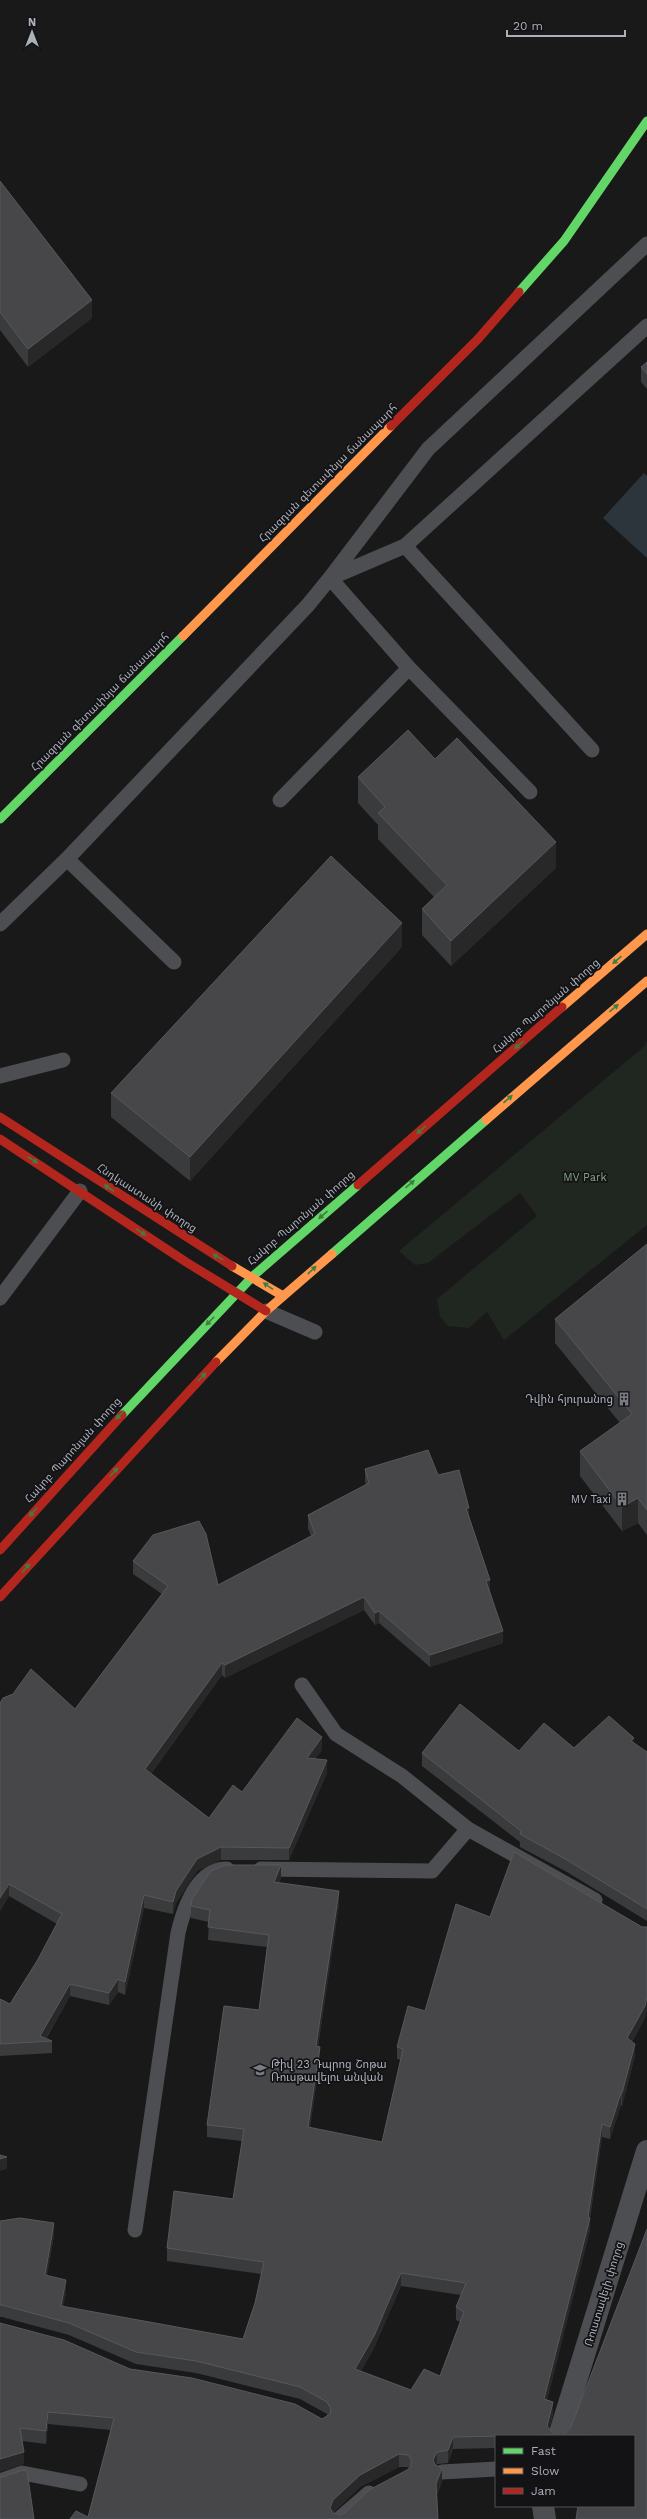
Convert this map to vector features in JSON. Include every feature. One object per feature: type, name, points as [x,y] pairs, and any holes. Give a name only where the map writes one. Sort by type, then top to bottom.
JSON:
[{"type":"main road","name":"Հրազդան գետափնյա ճանապարհ","points":[[0,819],[478,339],[564,241],[647,121]]},
{"type":"main road","name":"Հակոբ Պարոնյան փողոց","points":[[0,1550],[78,1461],[252,1276],[647,934]]},
{"type":"main road","points":[[0,1597],[187,1392],[266,1311],[647,980]]},
{"type":"main road","name":"Հնդկաստանի փողոց","points":[[0,1117],[200,1247],[252,1276],[283,1296]]},
{"type":"main road","points":[[0,1139],[266,1311]]},
{"type":"street","name":"Ռուստավելի փողոց","points":[[559,2435],[647,2151]]},
{"type":"street","points":[[543,2507],[544,2519]]},
{"type":"lane","points":[[0,924],[67,859],[308,605],[428,449],[647,244]]},
{"type":"lane","points":[[330,578],[406,546],[647,326]]},
{"type":"lane","points":[[406,546],[592,750]]},
{"type":"lane","points":[[330,578],[410,668],[530,792]]},
{"type":"lane","points":[[280,800],[410,668]]},
{"type":"lane","points":[[67,859],[174,962]]},
{"type":"lane","points":[[0,1076],[64,1060]]},
{"type":"lane","points":[[0,1298],[80,1190]]},
{"type":"lane","points":[[266,1311],[315,1332]]},
{"type":"lane","points":[[302,1685],[336,1734],[402,1776],[468,1829],[562,1880],[608,1908]]},
{"type":"lane","points":[[135,2230],[178,1933],[184,1908],[205,1876],[224,1868],[432,1871],[468,1829]]},
{"type":"lane","points":[[442,2472],[495,2469]]},
{"type":"lane","points":[[0,2481],[22,2473],[80,2484]]},
{"type":"lane","points":[[339,2519],[364,2496],[381,2486]]},
{"type":"green space","name":"MV Park","points":[[647,1042],[647,1225],[504,1340],[487,1312],[469,1328],[448,1326],[440,1317],[437,1299],[537,1216],[520,1193],[428,1263],[415,1265],[399,1251],[646,1045],[644,1044]]},
{"type":"shaded area","points":[[644,473],[647,476],[647,558],[603,518]]},
{"type":"building","points":[[0,181],[92,300],[28,349],[0,312]]},
{"type":"building","points":[[647,362],[647,374],[641,367]]},
{"type":"building","points":[[408,730],[435,759],[457,738],[556,842],[451,941],[422,909],[447,885],[378,813],[385,807],[358,777]]},
{"type":"building","points":[[331,856],[402,923],[190,1157],[111,1093]]},
{"type":"building","points":[[647,1244],[647,1510],[638,1498],[622,1507],[580,1451],[632,1414],[555,1319]]},
{"type":"building","points":[[428,1450],[438,1475],[459,1470],[469,1508],[466,1508],[490,1580],[486,1581],[503,1631],[430,1655],[379,1611],[375,1613],[364,1597],[225,1665],[222,1663],[145,1769],[209,1818],[233,1785],[242,1792],[297,1718],[322,1737],[307,1758],[327,1760],[289,1848],[221,1847],[197,1859],[176,1891],[173,1902],[144,1895],[125,1982],[118,1979],[109,1993],[70,1984],[40,2036],[52,2041],[0,2044],[0,1999],[10,2004],[37,1961],[62,1914],[9,1884],[0,1898],[0,1703],[3,1698],[13,1694],[31,1669],[75,1709],[168,1586],[133,1561],[153,1535],[199,1521],[206,1534],[218,1585],[315,1534],[308,1515],[369,1483],[365,1469]]},
{"type":"building","points":[[460,1704],[519,1751],[544,1723],[574,1748],[609,1716],[634,1738],[631,1741],[647,1752],[647,1909],[567,1860],[520,1834],[521,1831],[422,1753]]},
{"type":"building","points":[[514,1852],[642,1927],[647,1927],[647,1997],[645,2006],[627,2038],[635,2044],[622,2093],[610,2127],[602,2124],[588,2217],[590,2218],[544,2399],[553,2402],[547,2426],[554,2435],[453,2437],[448,2450],[437,2452],[433,2460],[435,2465],[442,2468],[436,2484],[438,2519],[70,2519],[76,2511],[88,2517],[114,2418],[48,2412],[46,2431],[20,2428],[24,2452],[0,2459],[0,2323],[64,2340],[130,2369],[192,2378],[295,2404],[322,2419],[330,2414],[331,2409],[327,2402],[300,2387],[196,2361],[136,2352],[69,2323],[0,2305],[0,2221],[20,2218],[54,2223],[45,2275],[66,2280],[61,2306],[243,2339],[255,2303],[264,2262],[167,2248],[174,2191],[233,2199],[244,2129],[207,2125],[224,2006],[259,2010],[269,1935],[208,1927],[210,1910],[191,1906],[192,1899],[211,1871],[226,1865],[281,1865],[274,1882],[339,1891],[316,2046],[320,2047],[308,2127],[382,2142],[403,2049],[397,2047],[408,2006],[425,2011],[456,1904],[490,1917]],"holes":[[[401,2273],[466,2283],[456,2307],[464,2312],[440,2376],[424,2369],[411,2390],[355,2369],[374,2336]],[[399,2454],[408,2455],[411,2459],[411,2467],[369,2490],[345,2513],[341,2515],[333,2513],[330,2508],[333,2500],[360,2475]]]},
{"type":"building","points":[[0,2155],[7,2157],[0,2159]]},
{"type":"building","points":[[647,2229],[647,2519],[576,2519],[578,2507],[635,2507],[635,2435],[564,2435],[571,2427]]},
{"type":"building","points":[[23,2470],[27,2471],[34,2519],[0,2519],[0,2477]]},
{"type":"traffic: fast","points":[[519,292],[564,241],[647,121]]},
{"type":"traffic: fast","points":[[0,819],[183,636]]},
{"type":"traffic: fast","points":[[332,1254],[486,1120]]},
{"type":"traffic: fast","points":[[122,1415],[253,1276],[358,1185]]},
{"type":"traffic: slow","points":[[183,636],[391,426]]},
{"type":"traffic: slow","points":[[562,1007],[647,934]]},
{"type":"traffic: slow","points":[[486,1120],[647,981]]},
{"type":"traffic: slow","points":[[216,1362],[266,1311],[332,1254]]},
{"type":"traffic: slow","points":[[232,1266],[283,1296]]},
{"type":"traffic: jam","points":[[391,426],[478,339],[519,292]]},
{"type":"traffic: jam","points":[[358,1185],[562,1007]]},
{"type":"traffic: jam","points":[[0,1117],[232,1266]]},
{"type":"traffic: jam","points":[[0,1139],[186,1262],[266,1311]]},
{"type":"traffic: jam","points":[[0,1597],[216,1362]]},
{"type":"traffic: jam","points":[[0,1550],[122,1415]]},
{"type":"place","name":"Դվին հյուրանոց","points":[[624,1399]]},
{"type":"place","name":"MV Taxi","points":[[622,1499]]},
{"type":"place","name":"Թիվ 23 Դպրոց Շոթա Ռուսթավելու անվան","points":[[260,2070]]}]
